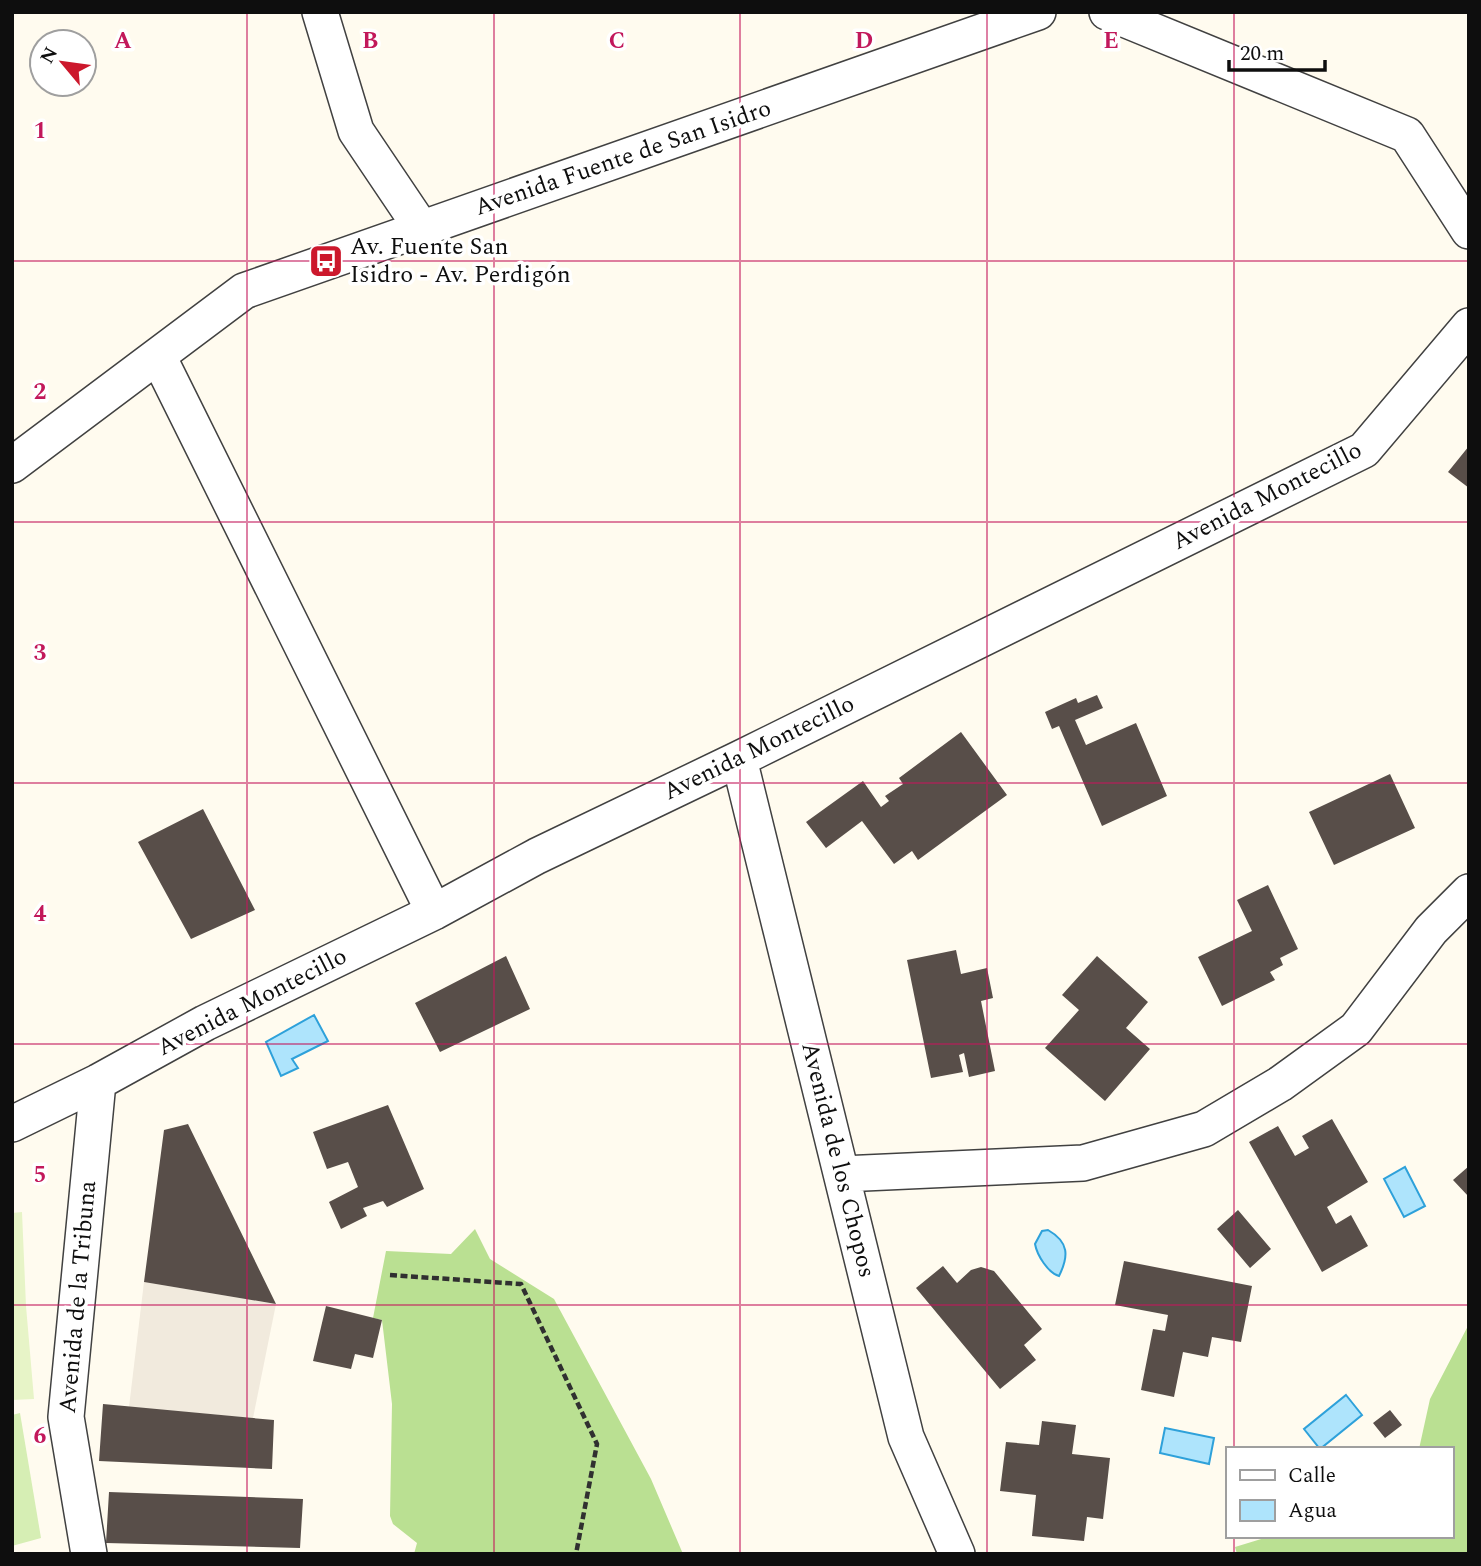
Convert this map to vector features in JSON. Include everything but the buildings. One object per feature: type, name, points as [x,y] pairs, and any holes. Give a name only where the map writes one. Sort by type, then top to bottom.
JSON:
[{"type":"street","points":[[320,12],[356,131],[422,229]]},
{"type":"street","name":"Avenida Fuente de San Isidro","points":[[12,466],[244,291],[1038,12]]},
{"type":"street","points":[[1107,12],[1407,135],[1469,231]]},
{"type":"street","name":"Avenida Montecillo","points":[[12,1124],[98,1082],[205,1023],[434,912],[537,856],[1364,450],[1469,326]]},
{"type":"street","points":[[158,356],[434,912]]},
{"type":"street","name":"Avenida de los Chopos","points":[[739,759],[906,1437],[957,1554]]},
{"type":"street","points":[[842,1174],[1083,1163],[1204,1129],[1280,1084],[1356,1029],[1431,930],[1469,892]]},
{"type":"street","name":"Avenida de la Tribuna","points":[[89,1554],[66,1417],[98,1082]]},
{"type":"path","points":[[390,1275],[521,1284],[597,1444],[576,1554]]},
{"type":"green space","points":[[22,1212],[34,1399],[12,1400],[12,1213]]},
{"type":"green space","points":[[475,1229],[490,1259],[554,1299],[651,1479],[683,1554],[414,1554],[417,1543],[393,1524],[390,1516],[392,1404],[382,1320],[373,1318],[386,1251],[451,1254]]},
{"type":"green space","points":[[1469,1324],[1469,1554],[1237,1554],[1235,1547],[1264,1538],[1453,1538],[1453,1447],[1419,1447],[1430,1399]]},
{"type":"green space","points":[[20,1413],[41,1538],[12,1546],[12,1415]]},
{"type":"shaded area","points":[[144,1282],[276,1304],[253,1418],[129,1407]]},
{"type":"water","points":[[314,1015],[328,1041],[292,1059],[298,1068],[281,1076],[266,1042]]},
{"type":"water","points":[[1405,1167],[1425,1206],[1404,1217],[1384,1179]]},
{"type":"water","points":[[1048,1230],[1060,1239],[1065,1250],[1059,1276],[1044,1263],[1035,1244],[1042,1231]]},
{"type":"water","points":[[1346,1395],[1362,1415],[1322,1447],[1318,1447],[1304,1429]]},
{"type":"water","points":[[1165,1428],[1214,1438],[1209,1464],[1160,1453]]},
{"type":"place","name":"Av. Fuente San Isidro - Av. Perdigón","points":[[326,261]]}]
